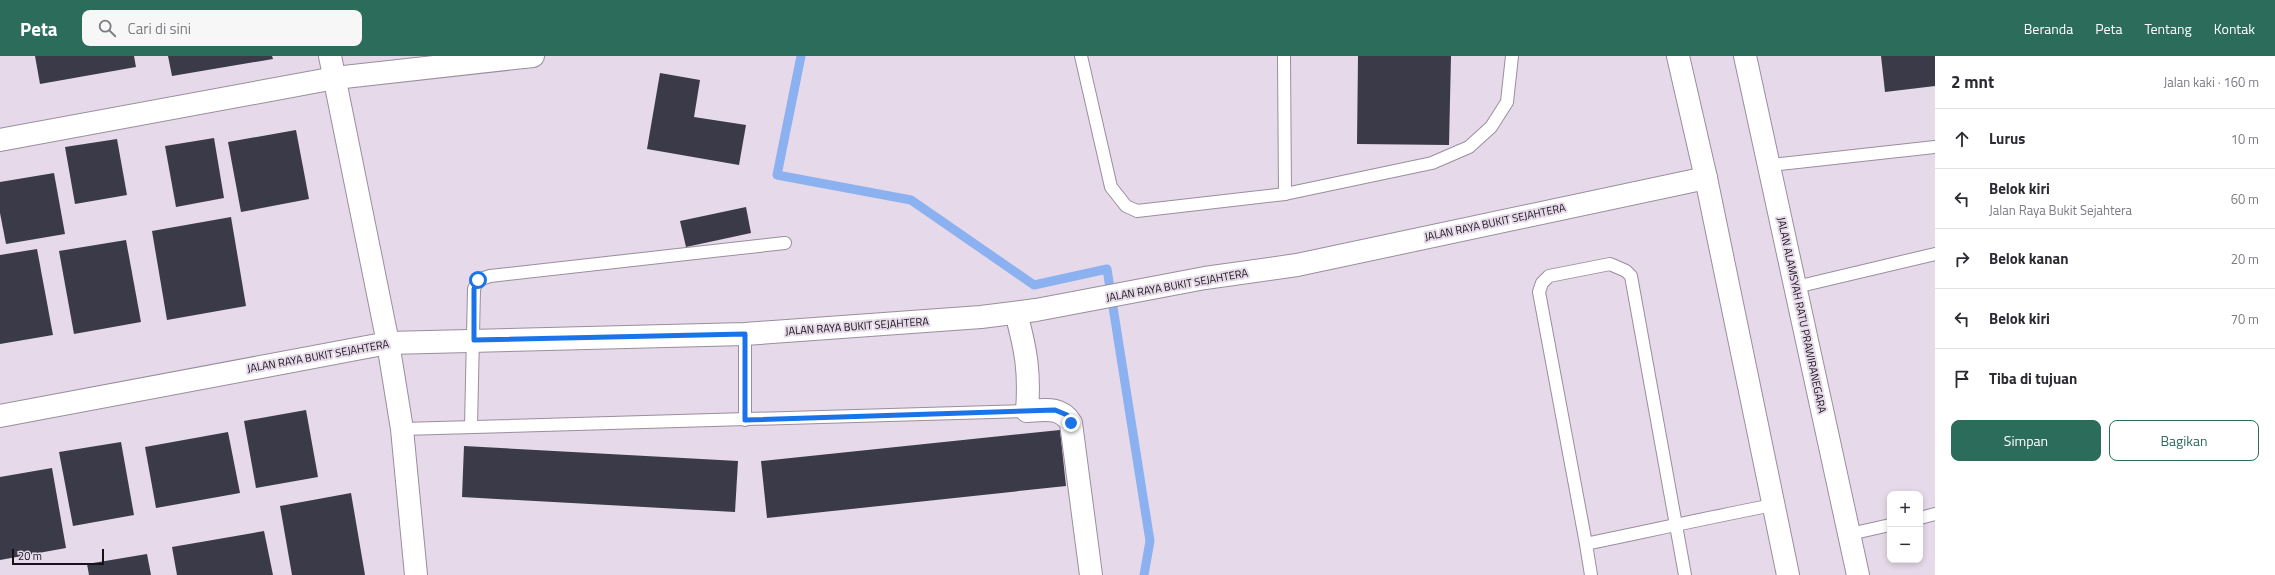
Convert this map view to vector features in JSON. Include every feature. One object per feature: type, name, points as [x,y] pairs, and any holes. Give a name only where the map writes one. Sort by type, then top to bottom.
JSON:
[{"type":"main road","points":[[330,56],[388,343],[402,429],[416,575]]},
{"type":"main road","points":[[0,138],[335,78],[533,56]]},
{"type":"main road","points":[[1678,56],[1706,178],[1788,575]]},
{"type":"main road","name":"JALAN ALAMSYAH RATU PRAWIRANEGARA","points":[[1745,56],[1770,165],[1858,575]]},
{"type":"main road","name":"JALAN RAYA BUKIT SEJAHTERA","points":[[0,416],[388,343],[745,334],[980,317],[1026,311],[1150,290],[1205,278],[1297,265],[1706,178]]},
{"type":"main road","points":[[1026,311],[1029,387],[1027,411],[1055,410],[1067,415],[1071,423],[1091,575]]},
{"type":"lane","points":[[1081,56],[1111,187],[1126,206],[1137,211],[1285,194],[1432,163],[1469,147],[1492,127],[1507,102],[1512,56]]},
{"type":"lane","points":[[1284,56],[1285,194]]},
{"type":"lane","points":[[1770,165],[1935,147]]},
{"type":"lane","points":[[471,427],[474,289],[478,280],[483,277],[785,243]]},
{"type":"lane","points":[[1796,287],[1935,254]]},
{"type":"lane","points":[[1591,575],[1539,292],[1542,283],[1549,276],[1557,273],[1610,264],[1626,271],[1631,276],[1685,575]]},
{"type":"lane","points":[[745,334],[745,420]]},
{"type":"lane","points":[[402,429],[1027,411]]},
{"type":"lane","points":[[1586,544],[1773,504]]},
{"type":"lane","points":[[1923,517],[1935,514]]},
{"type":"lane","points":[[1850,534],[1887,526]]},
{"type":"building","points":[[35,56],[134,56],[136,67],[40,84]]},
{"type":"building","points":[[168,56],[272,56],[273,59],[172,76]]},
{"type":"building","points":[[1358,56],[1451,56],[1449,145],[1357,144]]},
{"type":"building","points":[[1881,56],[1935,56],[1935,86],[1885,92]]},
{"type":"building","points":[[660,73],[700,80],[694,117],[746,125],[739,165],[647,149]]},
{"type":"building","points":[[296,130],[309,199],[241,212],[228,142]]},
{"type":"building","points":[[214,138],[224,198],[176,207],[165,146]]},
{"type":"building","points":[[117,139],[127,195],[75,204],[65,147]]},
{"type":"building","points":[[54,173],[65,234],[6,244],[0,213],[0,182]]},
{"type":"building","points":[[746,207],[751,233],[686,247],[680,221]]},
{"type":"building","points":[[231,217],[246,306],[167,320],[152,231]]},
{"type":"building","points":[[126,240],[141,322],[74,334],[59,251]]},
{"type":"building","points":[[37,249],[53,335],[0,344],[0,255]]},
{"type":"building","points":[[306,410],[318,477],[256,488],[244,421]]},
{"type":"building","points":[[1060,430],[1066,486],[767,518],[761,461]]},
{"type":"building","points":[[228,432],[240,493],[156,508],[145,447]]},
{"type":"building","points":[[121,442],[134,515],[73,526],[59,452]]},
{"type":"building","points":[[464,446],[738,461],[735,512],[462,497]]},
{"type":"building","points":[[52,468],[66,548],[0,560],[0,477]]},
{"type":"building","points":[[351,493],[365,575],[292,575],[280,506]]},
{"type":"building","points":[[264,531],[273,575],[177,575],[172,547]]},
{"type":"building","points":[[147,554],[151,575],[89,575],[87,564]]},
{"type":"waterway","points":[[801,56],[777,175],[911,200],[1034,285],[1107,269],[1150,541],[1144,575]]},
{"type":"route","points":[[478,280],[474,289],[474,340],[745,334],[745,420],[1055,410],[1067,415],[1071,423]]}]
